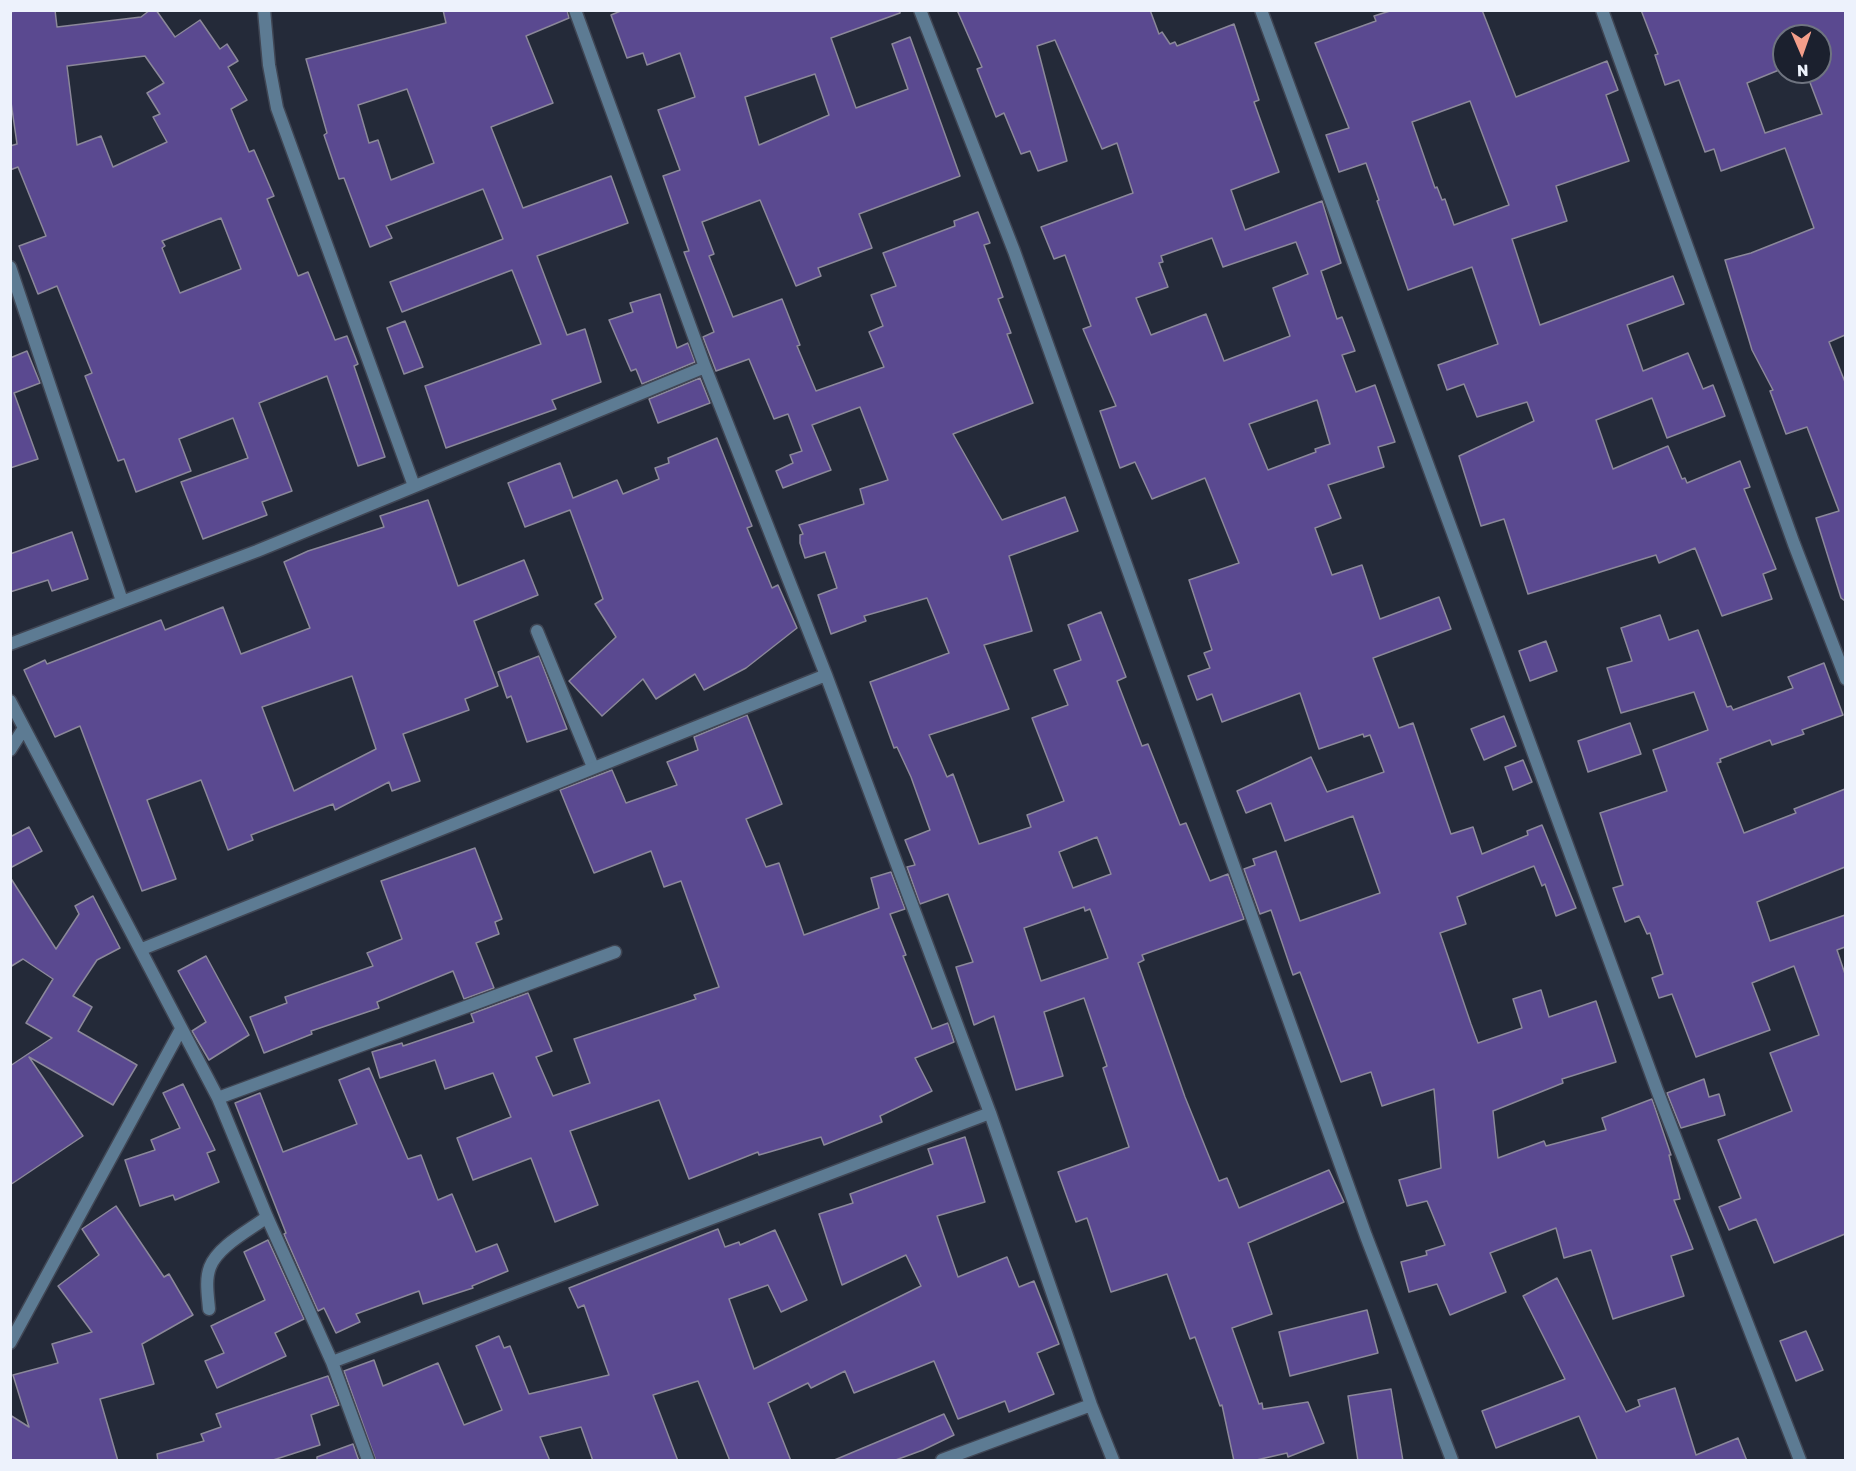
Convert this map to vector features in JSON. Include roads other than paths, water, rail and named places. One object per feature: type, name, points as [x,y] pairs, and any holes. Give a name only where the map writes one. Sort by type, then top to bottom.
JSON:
[{"type":"street","points":[[264,10],[269,65],[277,108],[414,486]]},
{"type":"street","points":[[575,10],[705,367],[826,675],[990,1113],[1091,1405],[1113,1461]]},
{"type":"street","points":[[920,10],[1014,251],[1366,1236],[1452,1461]]},
{"type":"street","points":[[1261,10],[1657,1090],[1800,1461]]},
{"type":"street","points":[[1602,10],[1845,679]]},
{"type":"street","points":[[10,267],[122,602]]},
{"type":"street","points":[[10,644],[257,551],[705,367]]},
{"type":"street","points":[[537,631],[593,767]]},
{"type":"street","points":[[142,949],[826,675]]},
{"type":"street","points":[[10,701],[142,949],[218,1098],[267,1217],[332,1362],[368,1461]]},
{"type":"street","points":[[10,750],[24,728]]},
{"type":"street","points":[[218,1098],[615,952]]},
{"type":"street","points":[[10,1343],[181,1029]]},
{"type":"street","points":[[332,1362],[990,1113]]},
{"type":"street","points":[[209,1309],[207,1289],[210,1266],[221,1252],[267,1217]]},
{"type":"street","points":[[942,1461],[1091,1405]]}]
